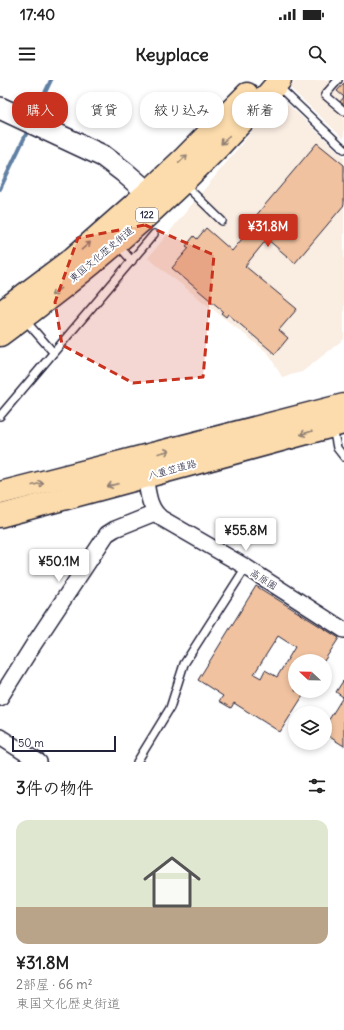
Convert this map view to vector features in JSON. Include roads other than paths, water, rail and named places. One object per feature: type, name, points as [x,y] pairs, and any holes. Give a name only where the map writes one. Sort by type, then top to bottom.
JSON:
[{"type":"highway","name":"東国文化歴史街道","points":[[0,313],[154,197],[182,183],[226,139],[272,82]]},
{"type":"highway","name":"東国文化歴史街道","points":[[0,335],[116,243],[185,157],[272,82]]},
{"type":"highway","name":"八重笠道路","points":[[0,493],[344,405]]},
{"type":"highway","name":"八重笠道路","points":[[0,516],[338,424]]},
{"type":"street","points":[[0,108],[103,156],[154,197]]},
{"type":"street","points":[[0,698],[32,647],[108,534],[115,529],[155,513],[150,502],[145,476]]},
{"type":"street","name":"高原園","points":[[155,513],[161,518],[246,567],[344,630]]},
{"type":"street","points":[[0,737],[39,762]]},
{"type":"lane","points":[[338,80],[325,95],[344,111]]},
{"type":"lane","points":[[272,82],[344,149]]},
{"type":"lane","points":[[182,183],[222,221]]},
{"type":"lane","points":[[0,416],[154,234]]},
{"type":"lane","points":[[116,243],[132,261]]},
{"type":"lane","points":[[23,318],[53,352]]},
{"type":"lane","points":[[338,424],[337,448],[344,457]]},
{"type":"lane","points":[[137,762],[170,708],[184,664],[246,567]]},
{"type":"waterway","points":[[45,92],[51,80]]},
{"type":"waterway","points":[[0,189],[29,128]]}]
